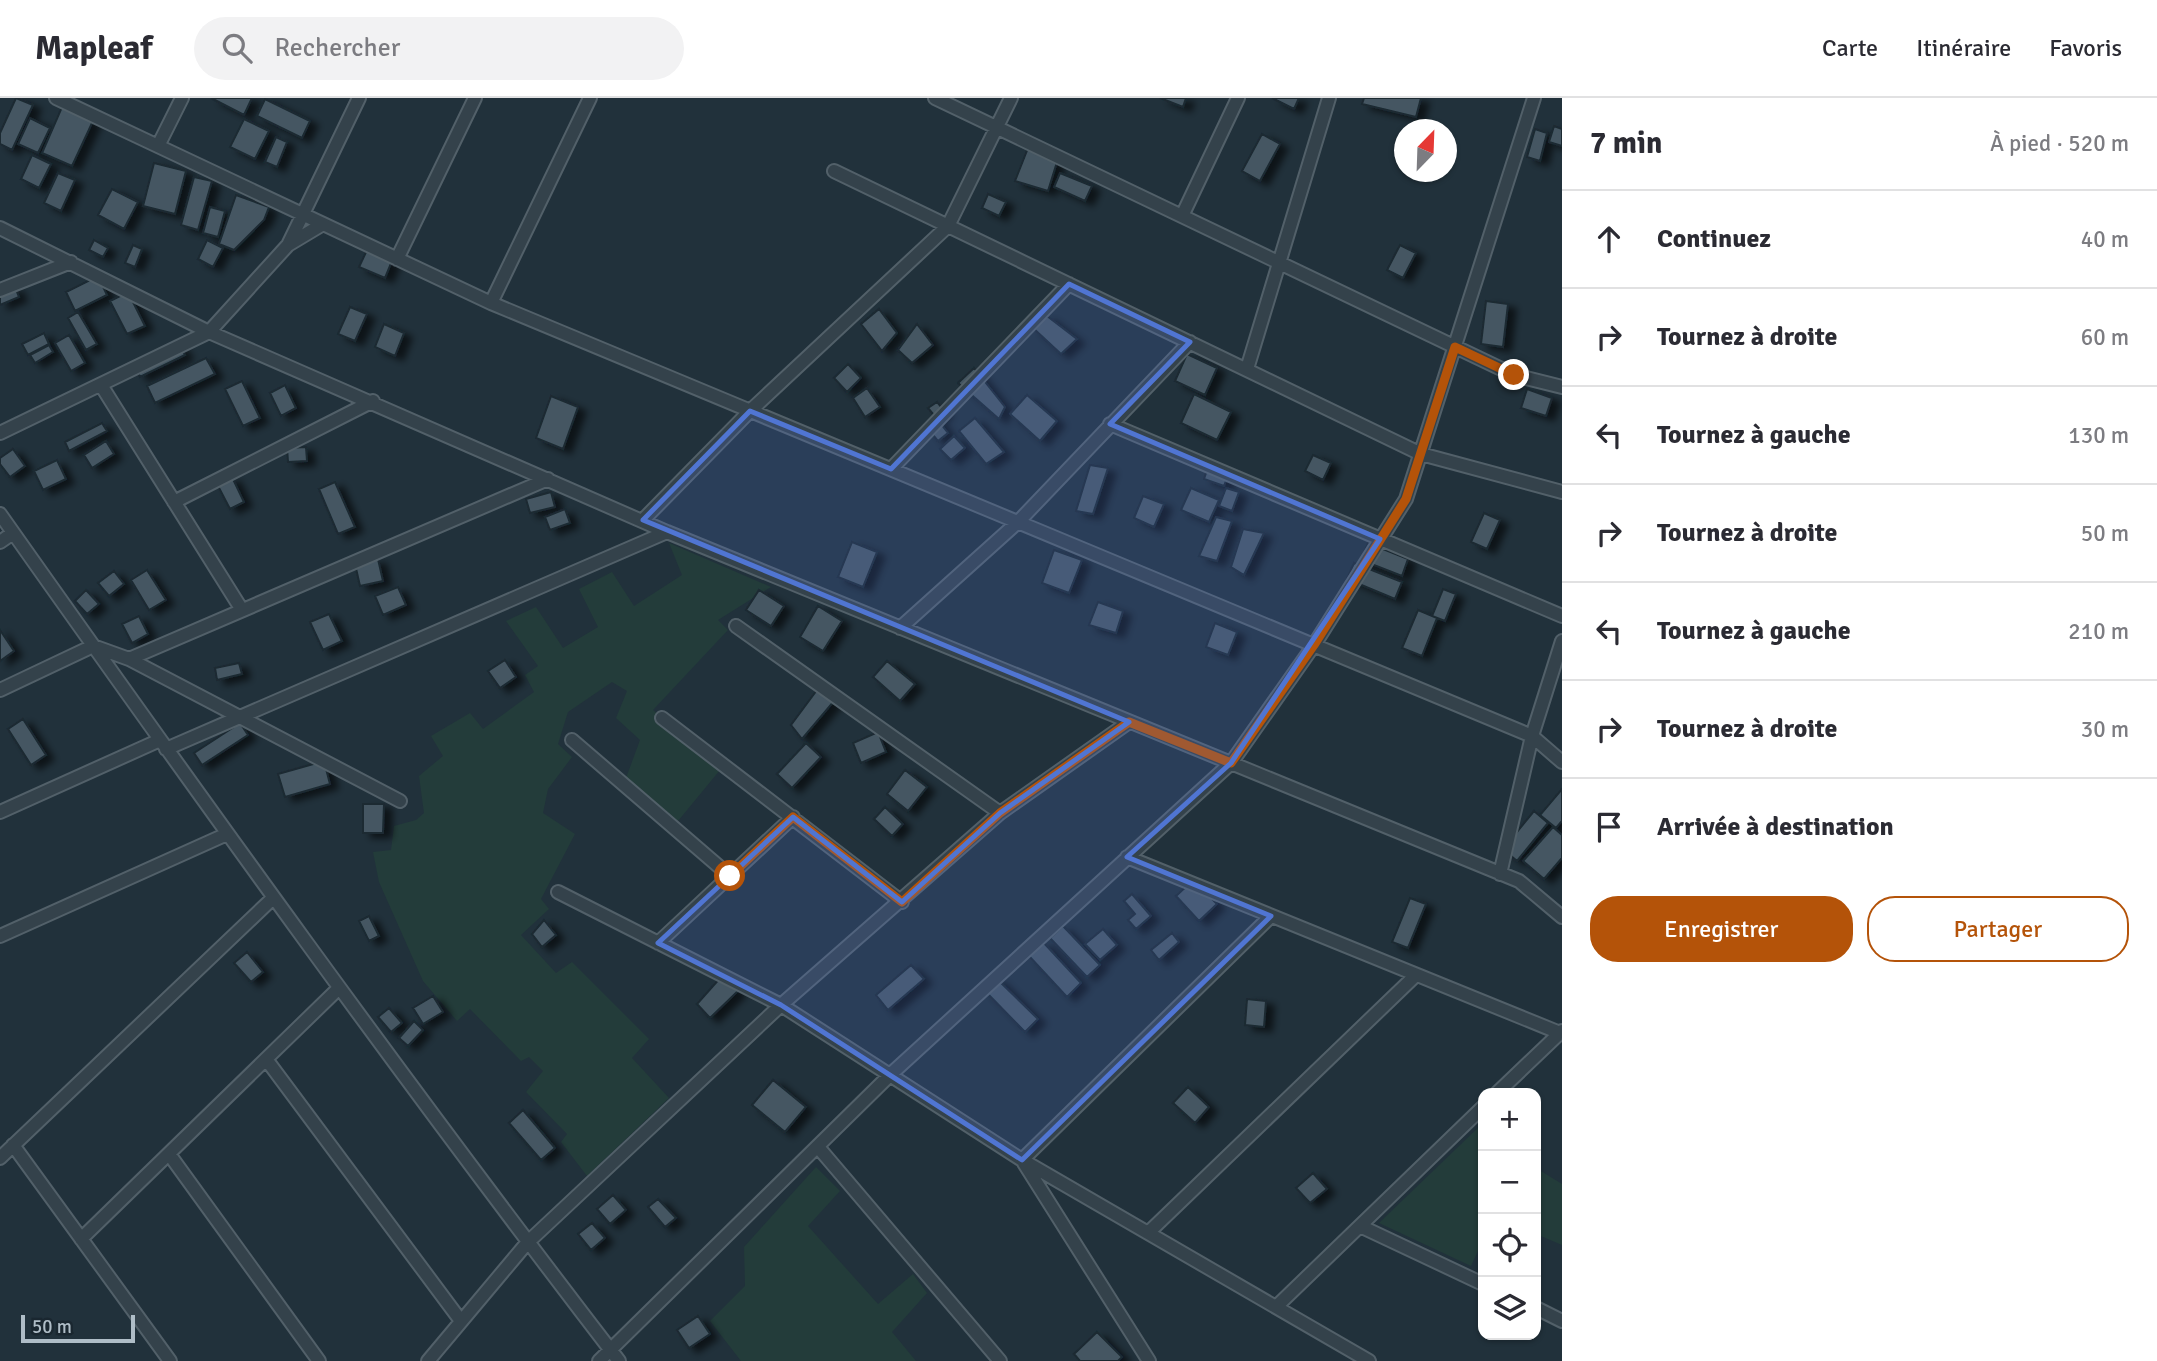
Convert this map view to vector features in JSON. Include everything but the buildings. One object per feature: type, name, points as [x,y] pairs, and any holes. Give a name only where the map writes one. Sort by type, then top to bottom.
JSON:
[{"type":"street","points":[[56,98],[491,303],[1532,736],[1562,762]]},
{"type":"street","points":[[158,146],[182,98]]},
{"type":"street","points":[[0,433],[209,332],[288,245],[359,98]]},
{"type":"street","points":[[397,259],[475,98]]},
{"type":"street","points":[[491,303],[590,98]]},
{"type":"street","points":[[935,98],[1514,375],[1562,387]]},
{"type":"street","points":[[643,520],[750,411],[948,226],[1012,98]]},
{"type":"street","points":[[1182,216],[1238,98]]},
{"type":"street","points":[[1247,369],[1281,264],[1329,98]]},
{"type":"street","points":[[599,1361],[609,1348],[891,1074],[1231,763],[1314,645],[1406,499],[1534,98]]},
{"type":"street","points":[[834,171],[1421,454],[1562,492]]},
{"type":"street","points":[[288,245],[323,224]]},
{"type":"street","points":[[0,228],[209,332],[373,401],[667,532],[1519,881],[1562,917]]},
{"type":"street","points":[[0,290],[71,262]]},
{"type":"street","points":[[891,469],[1069,284]]},
{"type":"street","points":[[900,628],[1018,522],[1190,342]]},
{"type":"street","points":[[101,385],[242,610]]},
{"type":"street","points":[[174,502],[373,401]]},
{"type":"street","points":[[1110,424],[1562,616]]},
{"type":"street","points":[[129,660],[548,479]]},
{"type":"street","points":[[0,514],[272,899],[527,1243],[619,1361]]},
{"type":"street","points":[[0,812],[238,716],[667,532]]},
{"type":"street","points":[[0,542],[13,533]]},
{"type":"street","points":[[736,625],[1000,813]]},
{"type":"street","points":[[1500,874],[1532,736],[1562,641]]},
{"type":"street","points":[[0,690],[93,646],[129,660],[400,801]]},
{"type":"street","points":[[662,718],[902,902]]},
{"type":"street","points":[[428,1361],[527,1243],[781,1005],[902,902],[1000,813],[1129,722]]},
{"type":"street","points":[[572,740],[730,876]]},
{"type":"street","points":[[658,943],[793,817]]},
{"type":"street","points":[[0,936],[226,834]]},
{"type":"street","points":[[1127,857],[1561,1032],[1502,1088]]},
{"type":"street","points":[[558,892],[781,1005],[1022,1160],[1369,1361]]},
{"type":"street","points":[[0,1158],[272,899]]},
{"type":"street","points":[[1022,1160],[1271,916]]},
{"type":"street","points":[[1149,1232],[1416,975]]},
{"type":"street","points":[[81,1240],[339,988]]},
{"type":"street","points":[[266,1059],[461,1321]]},
{"type":"street","points":[[1277,1306],[1478,1112]]},
{"type":"street","points":[[13,1145],[170,1361]]},
{"type":"street","points":[[818,1147],[1000,1361]]},
{"type":"street","points":[[169,1154],[319,1361]]},
{"type":"street","points":[[1022,1160],[1149,1361]]},
{"type":"street","points":[[1360,1226],[1478,1282]]},
{"type":"street","points":[[1541,1310],[1562,1321]]},
{"type":"highlighted area","points":[[1069,284],[1190,342],[1110,424],[1380,539],[1231,763],[1127,857],[1271,916],[1022,1160],[781,1005],[658,943],[793,817],[902,902],[1000,813],[1129,722],[643,520],[750,411],[891,469]]},
{"type":"green space","points":[[669,543],[771,587],[718,620],[728,630],[653,710],[720,770],[678,821],[626,778],[640,740],[616,718],[627,691],[612,682],[568,712],[558,744],[572,757],[548,789],[543,813],[575,834],[541,899],[549,909],[521,935],[556,973],[572,962],[649,1039],[632,1058],[669,1098],[587,1176],[561,1142],[567,1134],[526,1092],[543,1071],[529,1057],[521,1061],[470,1009],[457,1021],[423,981],[379,882],[373,852],[391,850],[394,826],[416,820],[424,813],[419,776],[443,756],[431,736],[470,713],[483,729],[534,692],[525,675],[538,666],[506,621],[536,607],[563,648],[598,627],[579,589],[612,572],[634,606],[682,575]]},
{"type":"green space","points":[[1478,1128],[1478,1251],[1471,1266],[1379,1223]]},
{"type":"green space","points":[[816,1167],[840,1191],[808,1226],[878,1304],[913,1274],[927,1293],[892,1332],[916,1361],[741,1361],[710,1321],[745,1286],[744,1247]]},
{"type":"green space","points":[[1541,1171],[1562,1184],[1562,1245],[1541,1236]]},
{"type":"route","points":[[730,876],[793,817],[902,902],[1000,813],[1129,722],[1231,763],[1314,645],[1406,499],[1455,347],[1514,375]]}]
